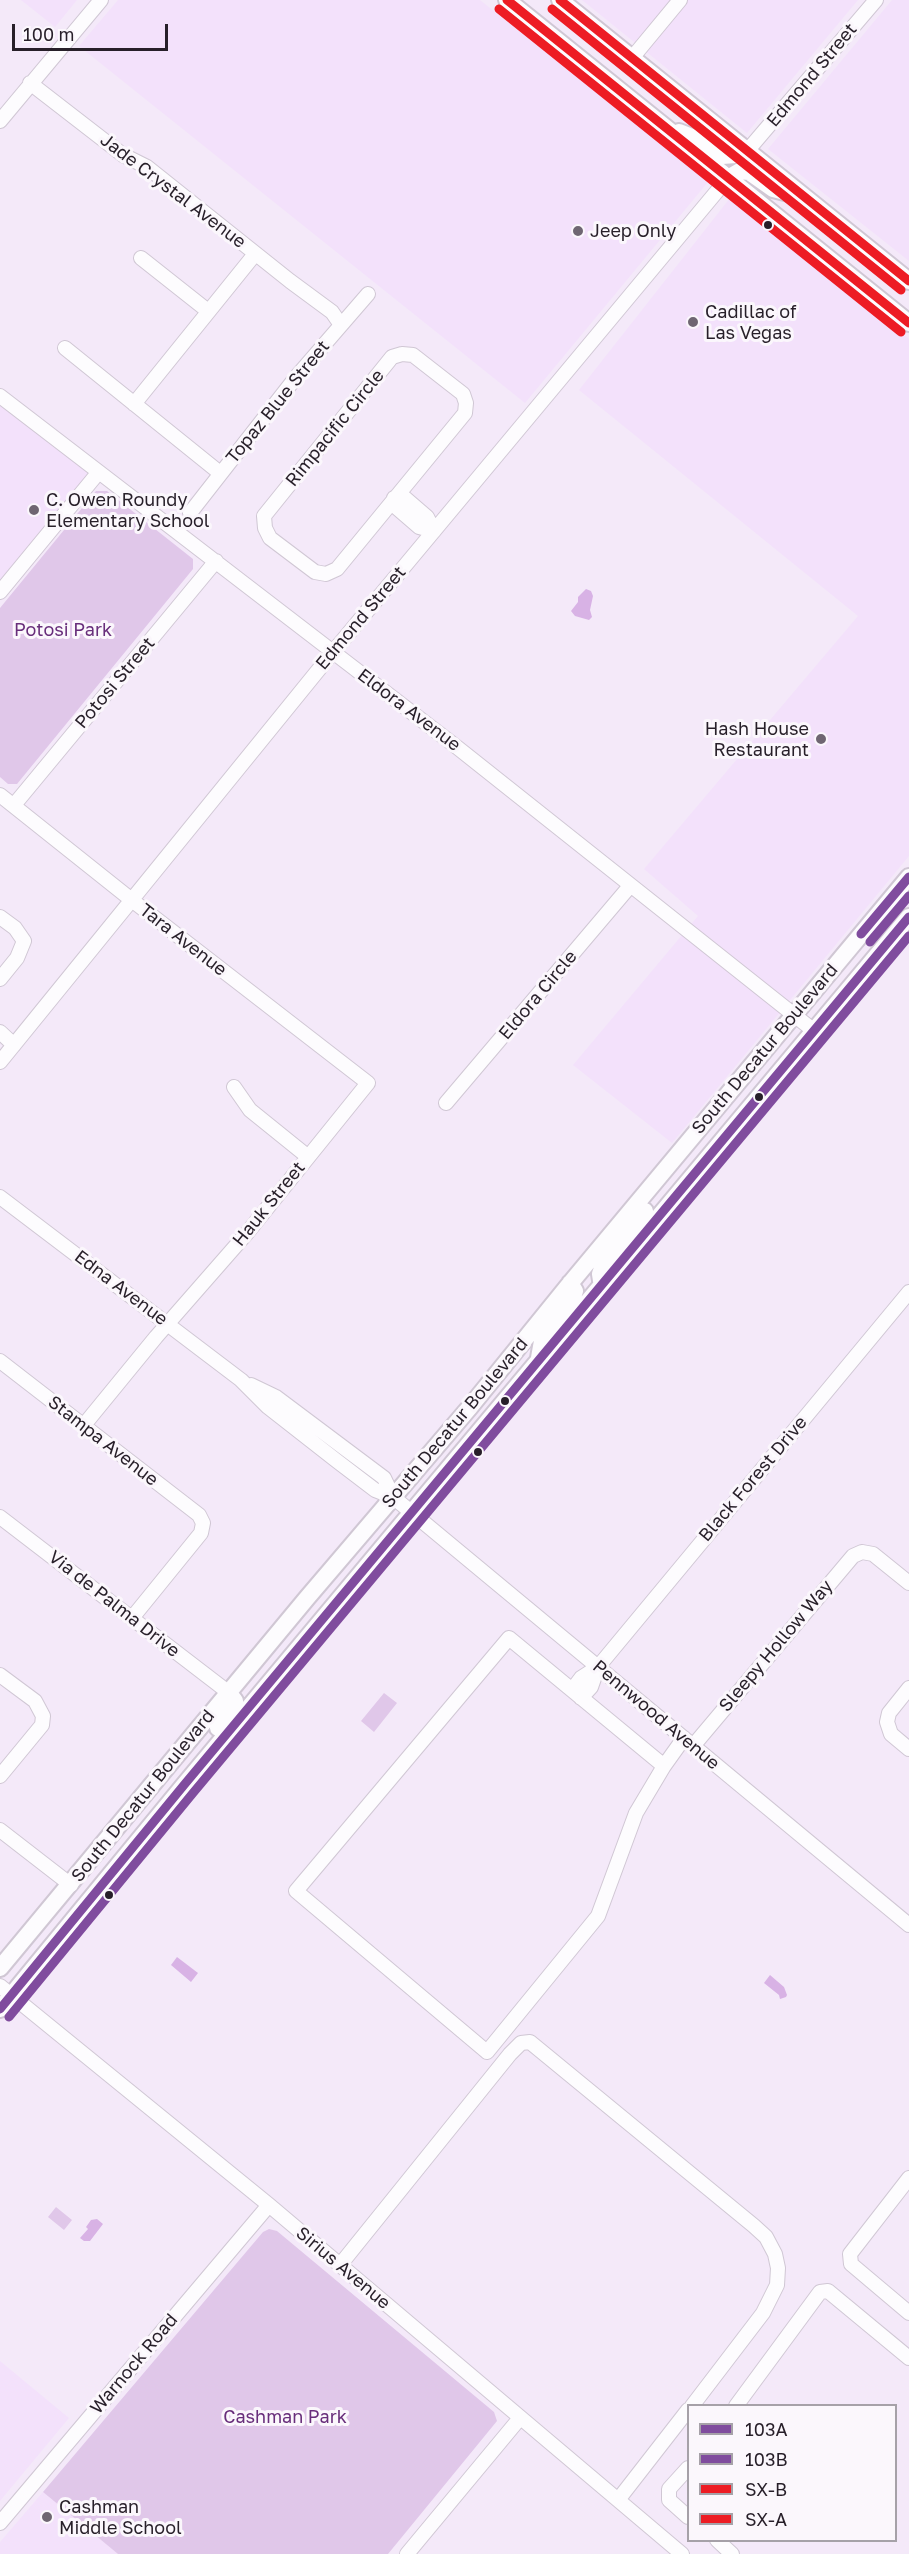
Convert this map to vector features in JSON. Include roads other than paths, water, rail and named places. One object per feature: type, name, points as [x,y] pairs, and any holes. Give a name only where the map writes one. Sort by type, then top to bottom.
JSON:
[{"type":"main road","points":[[507,0],[906,319]]},
{"type":"main road","points":[[561,0],[909,281]]},
{"type":"main road","points":[[662,125],[702,141],[722,156],[736,155],[748,150]]},
{"type":"main road","points":[[728,178],[740,171],[749,172],[773,189],[804,197]]},
{"type":"main road","name":"South Decatur Boulevard","points":[[0,2009],[6,1991],[199,1767],[403,1505],[570,1283],[909,877]]},
{"type":"main road","points":[[890,899],[909,912]]},
{"type":"main road","name":"South Decatur Boulevard","points":[[0,1968],[228,1692],[539,1362],[909,917]]},
{"type":"main road","points":[[602,1287],[600,1274],[605,1260],[648,1207],[653,1199],[657,1179]]},
{"type":"main road","points":[[539,1362],[542,1341],[573,1297],[575,1290],[570,1283]]},
{"type":"main road","points":[[199,1767],[194,1757],[231,1713],[235,1701],[228,1692]]},
{"type":"street","points":[[0,121],[101,0]]},
{"type":"street","points":[[632,58],[680,0]]},
{"type":"street","name":"Edmond Street","points":[[748,150],[876,0]]},
{"type":"street","name":"Jade Crystal Avenue","points":[[30,83],[123,155],[147,167],[255,254],[332,312],[341,325]]},
{"type":"street","name":"Edmond Street","points":[[0,1062],[333,652],[728,178]]},
{"type":"street","points":[[134,404],[255,254]]},
{"type":"street","points":[[141,258],[208,311]]},
{"type":"street","name":"Topaz Blue Street","points":[[190,513],[297,376],[368,294]]},
{"type":"street","points":[[64,348],[220,473]]},
{"type":"street","name":"Rimpacific Circle","points":[[402,354],[413,355],[463,394],[466,403],[465,413],[394,498],[337,568],[326,574],[315,572],[270,537],[265,528],[264,516],[392,357],[402,354]]},
{"type":"street","name":"Eldora Avenue","points":[[0,396],[458,748],[813,1030]]},
{"type":"street","points":[[0,592],[98,473]]},
{"type":"street","points":[[394,498],[405,498],[427,517],[434,531]]},
{"type":"street","name":"Potosi Street","points":[[14,805],[216,561]]},
{"type":"street","name":"Tara Avenue","points":[[0,795],[368,1083]]},
{"type":"street","name":"Eldora Circle","points":[[446,1103],[630,886]]},
{"type":"street","points":[[0,917],[15,928],[24,941],[17,958],[0,979]]},
{"type":"street","points":[[0,1032],[14,1045]]},
{"type":"street","name":"Hauk Street","points":[[84,1425],[247,1233],[368,1083]]},
{"type":"street","points":[[234,1087],[250,1110],[307,1156]]},
{"type":"street","name":"Edna Avenue","points":[[0,1197],[241,1380],[276,1397],[384,1478],[403,1505]]},
{"type":"street","name":"Black Forest Drive","points":[[576,1694],[591,1687],[598,1667],[909,1292]]},
{"type":"street","name":"Stampa Avenue","points":[[0,1361],[199,1515],[203,1523],[201,1533],[132,1618]]},
{"type":"street","name":"Pennwood Avenue","points":[[403,1505],[909,1924]]},
{"type":"street","name":"Via de Palma Drive","points":[[0,1517],[228,1692]]},
{"type":"street","name":"Sleepy Hollow Way","points":[[576,1694],[509,1638],[296,1891],[487,2052],[598,1916],[636,1813],[664,1766],[688,1742],[844,1564],[862,1552],[873,1554],[909,1583]]},
{"type":"street","points":[[0,1675],[35,1701],[43,1716],[42,1725],[0,1776]]},
{"type":"street","points":[[909,1688],[889,1713],[887,1722],[891,1734],[909,1749]]},
{"type":"street","points":[[576,1694],[664,1766]]},
{"type":"street","points":[[0,1830],[70,1885]]},
{"type":"street","name":"Sirius Avenue","points":[[6,1991],[269,2205],[682,2554]]},
{"type":"street","points":[[340,2265],[510,2054],[521,2043],[530,2042],[754,2226],[766,2237],[775,2254],[778,2268],[777,2285],[763,2313],[694,2404]]},
{"type":"street","points":[[909,2178],[850,2254],[851,2264],[909,2313]]},
{"type":"street","name":"Warnock Road","points":[[0,2523],[269,2205]]},
{"type":"street","points":[[737,2404],[820,2292],[828,2291],[909,2358]]},
{"type":"street","points":[[618,2500],[687,2411]]},
{"type":"street","points":[[407,2554],[520,2418]]},
{"type":"street","points":[[687,2469],[669,2489],[669,2500],[687,2516]]},
{"type":"street","points":[[718,2542],[732,2554]]},
{"type":"place","name":"Jeep Only","points":[[578,231]]},
{"type":"place","name":"Cadillac of Las Vegas","points":[[693,322]]},
{"type":"place","name":"C. Owen Roundy Elementary School","points":[[34,510]]},
{"type":"place","name":"Hash House Restaurant","points":[[821,739]]},
{"type":"place","name":"Cashman Middle School","points":[[47,2517]]},
{"type":"park label","name":"Potosi Park","points":[[63,630]]},
{"type":"park label","name":"Cashman Park","points":[[285,2417]]}]
